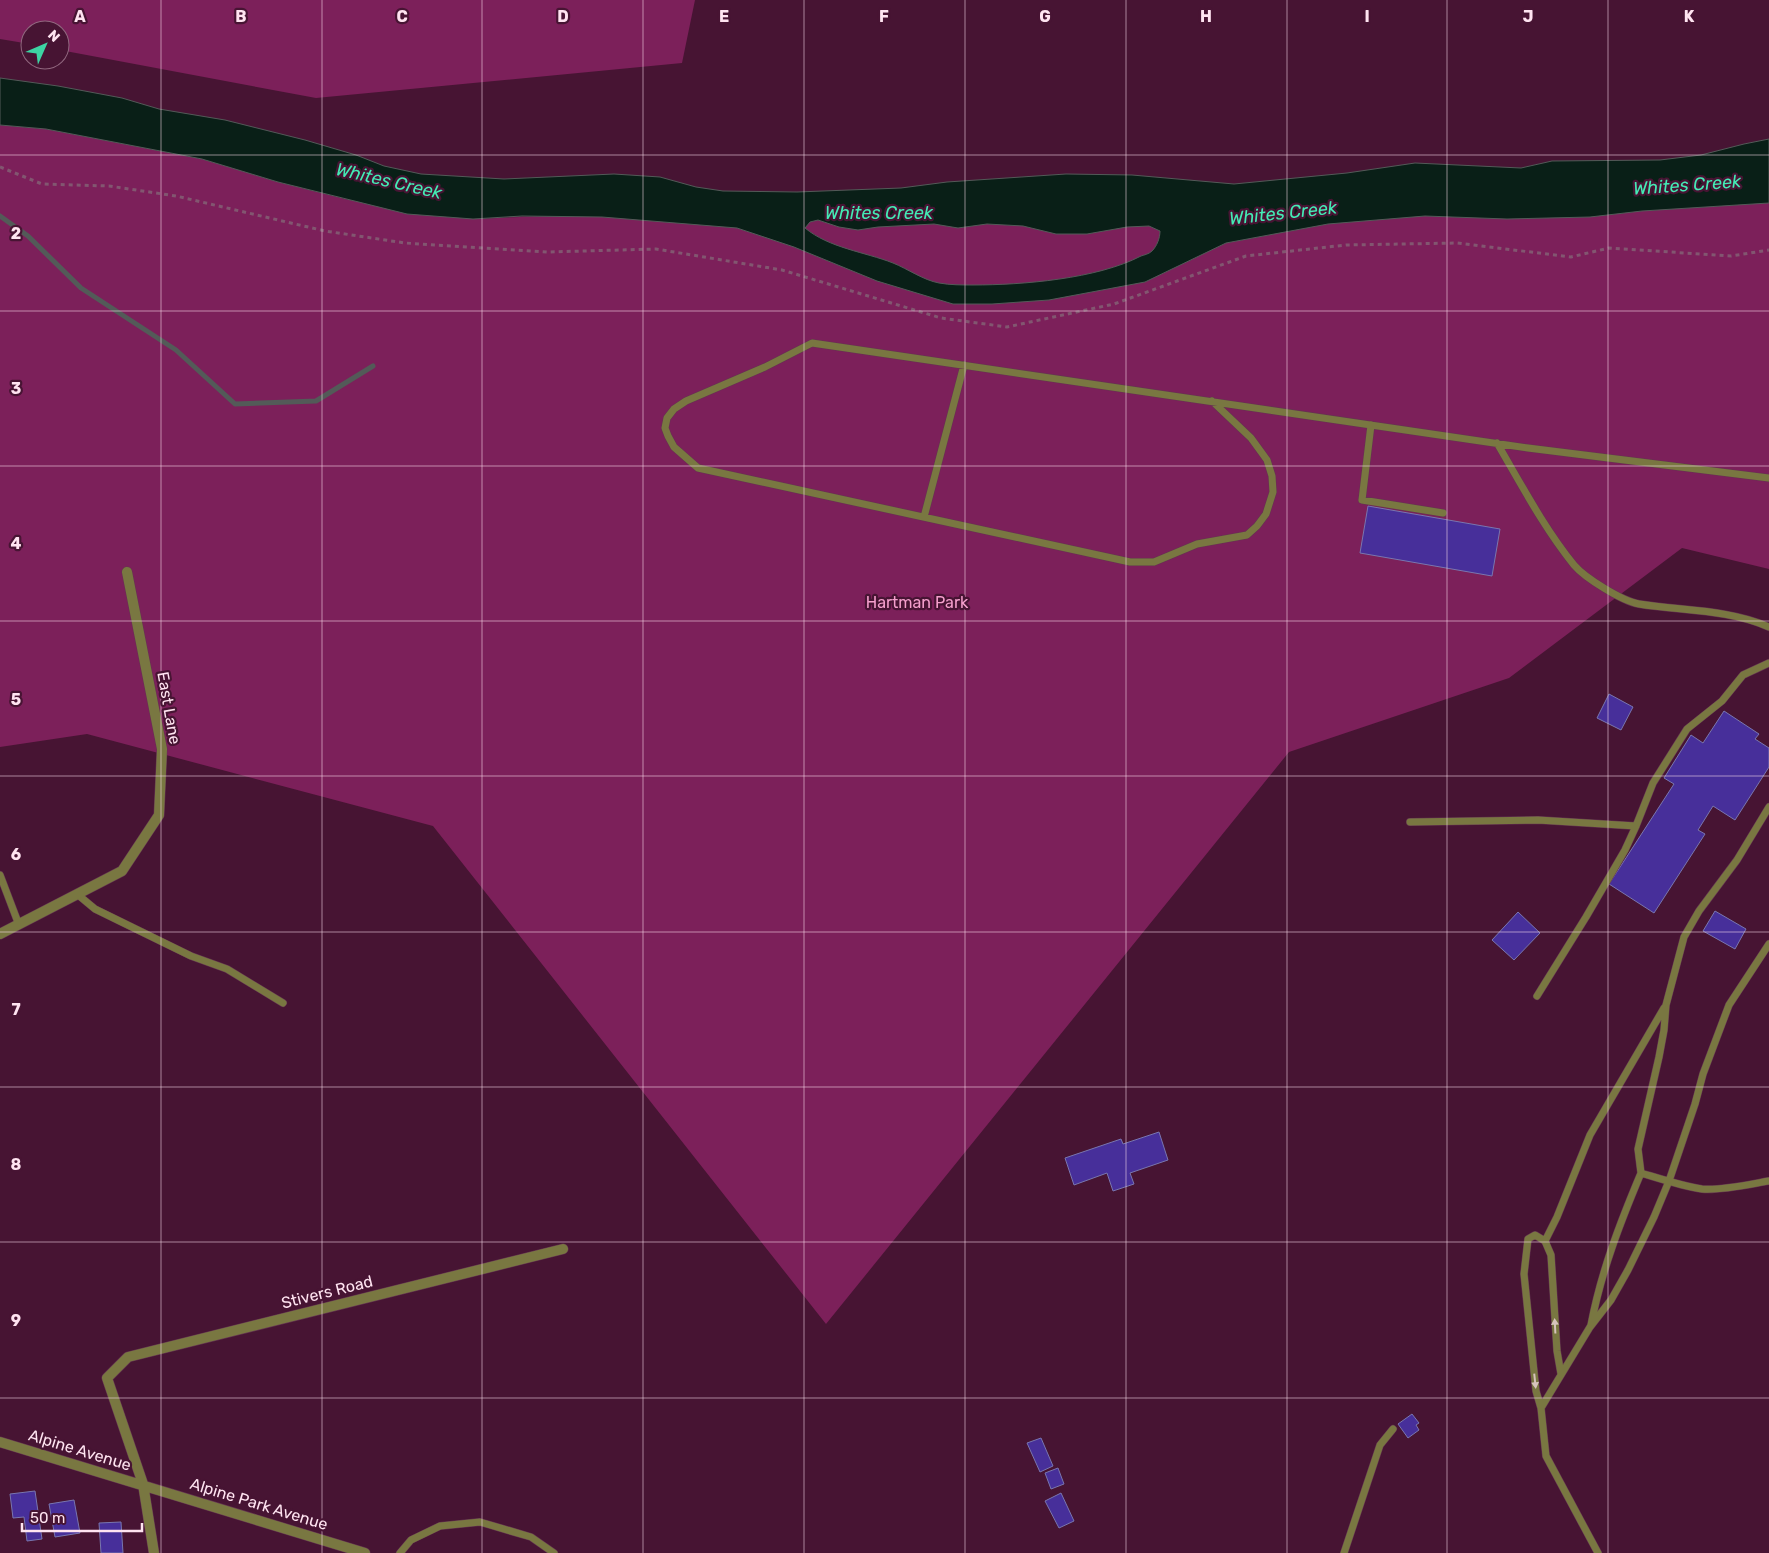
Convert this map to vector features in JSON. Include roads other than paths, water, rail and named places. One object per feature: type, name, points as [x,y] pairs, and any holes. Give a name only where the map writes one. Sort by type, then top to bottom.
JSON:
[{"type":"street","name":"East Lane","points":[[77,894],[122,871],[159,815],[162,749],[127,572]]},
{"type":"street","points":[[0,934],[77,894]]},
{"type":"street","name":"Stivers Road","points":[[143,1484],[107,1378],[128,1357],[563,1249]]},
{"type":"street","name":"Alpine Avenue","points":[[0,1442],[143,1484],[154,1553]]},
{"type":"street","name":"Alpine Park Avenue","points":[[143,1484],[366,1553]]},
{"type":"lane","points":[[1212,401],[1251,438],[1267,460],[1272,476],[1272,492],[1266,514],[1247,535],[1197,544],[1154,562],[1130,562],[698,468],[674,447],[665,428],[667,418],[674,410],[686,402],[765,367],[812,343],[1371,424],[1496,443],[1769,478]]},
{"type":"lane","points":[[924,517],[964,365]]},
{"type":"lane","points":[[1371,424],[1362,500],[1443,513]]},
{"type":"lane","points":[[1496,443],[1536,510],[1575,567],[1606,590],[1636,603],[1724,614],[1769,627]]},
{"type":"lane","points":[[1537,996],[1625,850],[1653,784],[1687,730],[1722,701],[1743,675],[1769,662]]},
{"type":"lane","points":[[1590,1327],[1595,1302],[1615,1236],[1641,1174],[1638,1149],[1659,1057],[1666,1004],[1684,937],[1699,911],[1737,860],[1769,807]]},
{"type":"lane","points":[[1410,822],[1538,820],[1636,826]]},
{"type":"lane","points":[[0,874],[19,924]]},
{"type":"lane","points":[[77,894],[95,909],[110,917],[191,956],[227,969],[283,1003]]},
{"type":"lane","points":[[1542,1408],[1590,1327],[1611,1300],[1654,1217],[1669,1181],[1703,1074],[1729,1006],[1769,944]]},
{"type":"lane","points":[[1545,1240],[1557,1217],[1590,1135],[1666,1004]]},
{"type":"lane","points":[[1641,1174],[1704,1189],[1769,1181]]},
{"type":"lane","points":[[1561,1374],[1557,1351],[1551,1255],[1545,1240],[1535,1235],[1528,1239],[1524,1274],[1536,1391],[1542,1408],[1546,1456],[1598,1553]]},
{"type":"lane","points":[[1344,1553],[1380,1445],[1393,1429]]},
{"type":"lane","points":[[400,1553],[412,1540],[440,1526],[480,1522],[531,1537],[554,1553]]},
{"type":"water","name":"Whites Creek","points":[[0,78],[58,86],[122,98],[159,109],[225,120],[305,140],[356,155],[384,166],[421,174],[504,179],[614,174],[660,177],[696,187],[723,191],[797,192],[901,188],[947,182],[1066,174],[1132,175],[1234,184],[1347,173],[1415,163],[1521,168],[1552,161],[1660,160],[1701,155],[1769,139],[1769,203],[1642,211],[1590,217],[1507,219],[1425,216],[1328,224],[1226,243],[1145,282],[1049,300],[992,304],[953,304],[877,281],[794,247],[737,228],[602,217],[522,216],[473,219],[407,214],[278,182],[202,159],[46,129],[0,125]],"holes":[[[818,220],[839,227],[858,230],[934,224],[958,228],[987,224],[1023,226],[1056,234],[1087,234],[1127,227],[1149,226],[1160,231],[1158,242],[1151,252],[1103,270],[1036,282],[965,285],[933,282],[893,263],[836,245],[805,228],[810,222]]]},
{"type":"waterway","points":[[0,216],[28,236],[81,288],[176,350],[235,404],[316,401],[373,366]]},
{"type":"park label","name":"Hartman Park","points":[[917,602]]}]
